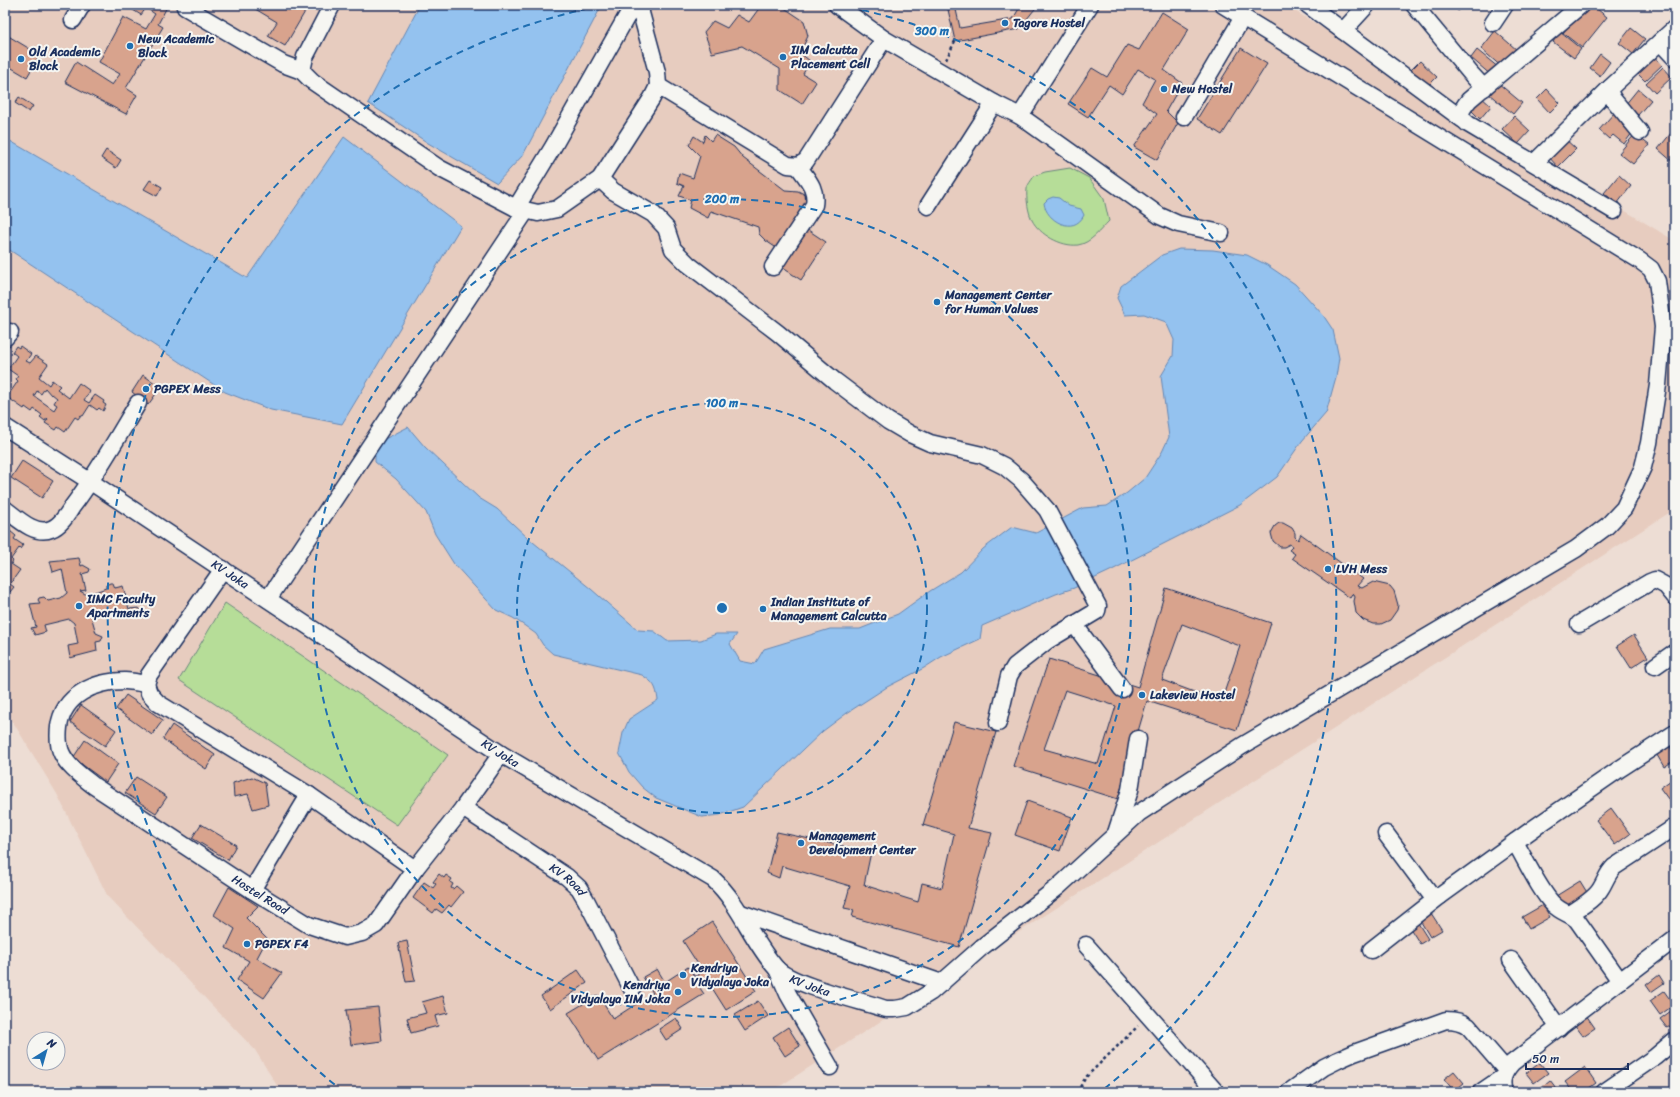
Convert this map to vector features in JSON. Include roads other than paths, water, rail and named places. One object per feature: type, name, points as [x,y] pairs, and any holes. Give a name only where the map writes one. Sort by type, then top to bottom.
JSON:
[{"type":"street","points":[[73,20],[82,5]]},
{"type":"street","points":[[302,72],[305,57],[332,5]]},
{"type":"street","points":[[268,598],[521,210],[553,147],[627,16],[638,5]]},
{"type":"street","points":[[184,6],[283,64],[302,72],[312,81],[439,168],[521,210],[538,213],[557,209],[600,179],[645,110],[658,86],[657,72],[641,5]]},
{"type":"street","points":[[837,5],[884,39],[994,103],[1020,116],[1160,216],[1178,224],[1221,233]]},
{"type":"street","points":[[1020,116],[1090,5]]},
{"type":"street","name":"KV Joka","points":[[5,427],[92,482],[268,598],[501,754],[713,879],[726,891],[741,912],[756,940],[777,969],[796,982],[886,1009],[907,1007],[931,992],[982,948],[1058,887],[1139,813],[1242,746],[1576,549],[1607,526],[1624,508],[1643,467],[1649,443],[1658,385],[1663,327],[1657,281],[1651,269],[1639,260],[1223,5]]},
{"type":"street","points":[[1308,5],[1468,124],[1614,211]]},
{"type":"street","points":[[1343,31],[1367,5]]},
{"type":"street","points":[[1414,5],[1484,88]]},
{"type":"street","points":[[1494,23],[1505,5]]},
{"type":"street","points":[[1462,119],[1461,114],[1463,108],[1484,88],[1581,5]]},
{"type":"street","points":[[1184,117],[1243,17]]},
{"type":"street","points":[[1534,163],[1610,88],[1675,28]]},
{"type":"street","points":[[658,86],[788,165],[798,166],[806,161],[884,39]]},
{"type":"street","points":[[1660,42],[1675,58]]},
{"type":"street","points":[[1610,88],[1610,93],[1613,99],[1640,132]]},
{"type":"street","points":[[928,206],[994,103]]},
{"type":"street","points":[[773,267],[814,205],[815,196],[812,186],[798,166]]},
{"type":"street","points":[[600,179],[613,191],[653,214],[666,228],[673,249],[688,264],[778,333],[835,381],[888,421],[910,434],[930,443],[982,455],[1004,466],[1021,480],[1047,510],[1098,606],[1097,611],[1047,641],[1015,666],[1009,676],[998,723]]},
{"type":"street","points":[[5,510],[24,523],[39,530],[51,530],[62,521],[92,482],[138,403]]},
{"type":"street","points":[[223,569],[149,675],[146,684],[149,694],[158,703],[309,795],[416,869]]},
{"type":"street","points":[[1579,624],[1650,582],[1656,580],[1666,586],[1675,597]]},
{"type":"street","points":[[1074,624],[1122,690]]},
{"type":"street","points":[[1655,666],[1675,652]]},
{"type":"street","name":"Hostel Road","points":[[146,684],[126,681],[108,682],[85,690],[70,702],[61,716],[58,738],[62,754],[75,770],[94,786],[252,890],[309,925],[345,936],[362,933],[376,926],[501,754]]},
{"type":"street","points":[[1372,950],[1440,896],[1515,842],[1621,768],[1675,733]]},
{"type":"street","points":[[1115,835],[1130,790],[1138,739]]},
{"type":"street","points":[[252,890],[309,795]]},
{"type":"street","name":"KV Road","points":[[463,808],[567,877],[579,888],[632,989]]},
{"type":"street","points":[[1570,914],[1598,894],[1608,873],[1614,867],[1675,827]]},
{"type":"street","points":[[1386,834],[1429,892],[1433,896],[1440,896]]},
{"type":"street","points":[[1515,842],[1548,898],[1559,909],[1570,914],[1577,920],[1620,981]]},
{"type":"street","points":[[741,912],[942,983]]},
{"type":"street","points":[[1481,1092],[1504,1080],[1512,1063],[1675,938]]},
{"type":"street","points":[[1086,945],[1216,1092]]},
{"type":"street","points":[[1511,960],[1559,1028]]},
{"type":"street","points":[[777,969],[788,994],[830,1067]]},
{"type":"street","points":[[1289,1092],[1324,1067],[1338,1060],[1446,1020],[1462,1022],[1468,1026],[1504,1080]]},
{"type":"street","points":[[1604,1092],[1655,1057],[1675,1040]]},
{"type":"water","points":[[420,5],[602,5],[523,155],[497,183],[428,143],[368,103]]},
{"type":"water","points":[[344,137],[461,226],[342,424],[271,410],[225,392],[5,247],[5,138],[247,278]]},
{"type":"water","points":[[1053,197],[1059,198],[1069,206],[1081,209],[1084,215],[1074,225],[1061,224],[1046,210],[1044,203]]},
{"type":"water","points":[[1179,249],[1213,250],[1247,255],[1267,265],[1295,284],[1323,315],[1333,330],[1339,358],[1336,377],[1326,413],[1302,441],[1277,477],[1240,505],[1110,571],[1074,588],[1056,594],[982,626],[980,639],[941,657],[924,668],[887,687],[847,713],[823,731],[743,807],[720,815],[702,817],[656,798],[642,787],[629,772],[619,753],[623,733],[629,719],[658,700],[652,683],[642,675],[553,654],[543,645],[536,634],[513,618],[496,610],[454,564],[435,534],[426,512],[396,479],[375,462],[375,444],[408,427],[425,447],[479,498],[497,509],[528,538],[591,589],[638,630],[654,631],[667,641],[701,640],[716,634],[737,634],[730,644],[740,661],[755,664],[764,649],[830,629],[860,629],[898,614],[930,591],[961,572],[983,549],[1012,527],[1036,533],[1083,508],[1107,506],[1127,493],[1145,478],[1162,452],[1169,437],[1161,376],[1173,356],[1174,340],[1166,322],[1144,314],[1125,315],[1117,298],[1121,286],[1162,255]]},
{"type":"place","name":"Tagore Hostel","points":[[1005,23]]},
{"type":"place","name":"New Academic Block","points":[[130,46]]},
{"type":"place","name":"IIM Calcutta Placement Cell","points":[[783,57]]},
{"type":"place","name":"Old Academic Block","points":[[21,59]]},
{"type":"place","name":"New Hostel","points":[[1164,89]]},
{"type":"place","name":"Management Center for Human Values","points":[[937,302]]},
{"type":"place","name":"PGPEX Mess","points":[[146,389]]},
{"type":"place","name":"LVH Mess","points":[[1328,569]]},
{"type":"place","name":"IIMC Faculty Apartments","points":[[79,606]]},
{"type":"place","name":"Indian Institute of Management Calcutta","points":[[763,609]]},
{"type":"place","name":"Lakeview Hostel","points":[[1142,695]]},
{"type":"place","name":"Management Development Center","points":[[801,843]]},
{"type":"place","name":"PGPEX F4","points":[[247,944]]},
{"type":"place","name":"Kendriya Vidyalaya Joka","points":[[683,975]]},
{"type":"place","name":"Kendriya Vidyalaya IIM Joka","points":[[678,992]]}]
